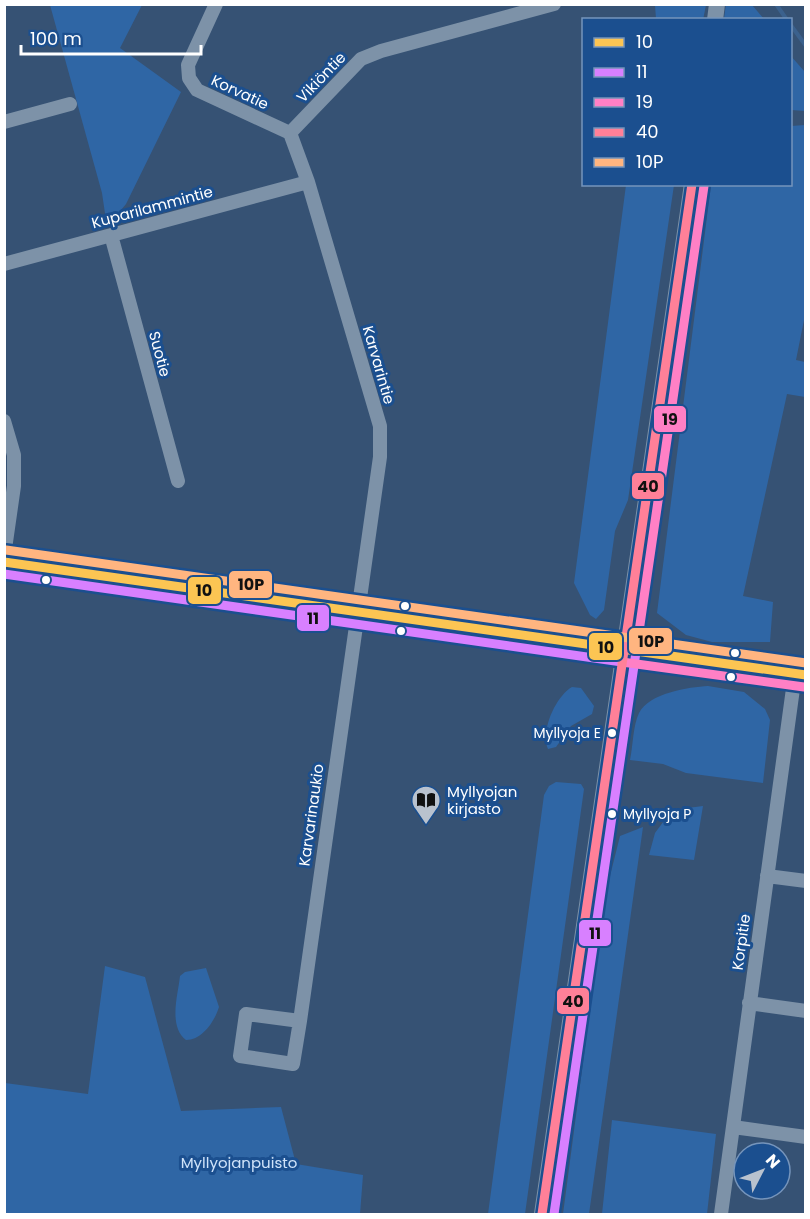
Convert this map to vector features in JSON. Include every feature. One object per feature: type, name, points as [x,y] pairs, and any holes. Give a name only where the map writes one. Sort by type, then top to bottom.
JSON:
[{"type":"street","name":"Korvatie","points":[[216,4],[190,56],[189,78],[197,90],[290,133]]},
{"type":"street","name":"Vikiöntie","points":[[290,133],[361,59],[381,51],[554,4]]},
{"type":"street","points":[[4,122],[70,104]]},
{"type":"street","name":"Karvarintie","points":[[290,133],[308,182],[380,426],[380,457],[356,613]]},
{"type":"street","name":"Kuparilammintie","points":[[4,264],[308,182]]},
{"type":"street","points":[[542,1215],[692,186]]},
{"type":"street","name":"Suotie","points":[[111,235],[178,481]]},
{"type":"street","points":[[4,421],[14,465],[4,556]]},
{"type":"street","points":[[4,562],[800,674]]},
{"type":"street","name":"Karvarinaukio","points":[[300,1021],[246,1014],[240,1056],[293,1064],[300,1021],[356,613]]},
{"type":"street","name":"Korpitie","points":[[721,1215],[767,876],[800,674]]},
{"type":"street","points":[[767,876],[806,881]]},
{"type":"street","points":[[749,1004],[806,1011]]},
{"type":"street","points":[[733,1127],[806,1137]]},
{"type":"green space","points":[[655,4],[706,5],[703,18],[656,18]]},
{"type":"green space","points":[[726,4],[752,5],[763,18],[724,18]]},
{"type":"green space","points":[[50,5],[142,5],[120,48],[181,92],[126,204],[107,227],[102,193]]},
{"type":"green space","points":[[792,57],[805,72],[805,111],[792,110]]},
{"type":"green space","points":[[805,125],[806,310],[796,360],[805,362],[805,397],[787,394],[743,596],[773,602],[770,642],[712,642],[686,635],[657,613],[711,186],[792,186],[792,126]]},
{"type":"green space","points":[[626,186],[674,186],[628,500],[615,531],[604,610],[596,619],[590,615],[574,583]]},
{"type":"green space","points":[[708,686],[744,692],[765,709],[770,720],[763,783],[686,773],[663,764],[630,760],[635,723],[644,706],[651,700],[670,692]]},
{"type":"green space","points":[[572,687],[581,688],[594,706],[592,714],[571,726],[556,747],[548,749],[546,733],[551,715],[560,698]]},
{"type":"green space","points":[[556,782],[581,784],[584,789],[525,1214],[488,1214],[544,795],[549,786]]},
{"type":"green space","points":[[703,806],[694,860],[649,855],[655,833],[672,810]]},
{"type":"green space","points":[[643,827],[589,1214],[563,1214],[605,896],[620,836]]},
{"type":"green space","name":"Myllyojanpuisto","points":[[105,966],[145,977],[181,1111],[281,1107],[296,1164],[363,1175],[360,1214],[5,1214],[5,1083],[88,1094]]},
{"type":"green space","points":[[206,968],[219,1007],[215,1018],[203,1033],[186,1040],[180,1034],[176,1019],[180,976],[185,972]]},
{"type":"green space","points":[[612,1120],[716,1134],[707,1214],[602,1214]]},
{"type":"waterway","points":[[776,4],[786,18]]},
{"type":"waterway","points":[[792,27],[806,46]]},
{"type":"transit line","name":"40","points":[[542,1214],[692,186]]},
{"type":"transit line","name":"19","points":[[636,652],[704,186]]},
{"type":"transit line","name":"10P","points":[[6,550],[806,663]]},
{"type":"transit line","name":"10","points":[[4,562],[806,675]]},
{"type":"transit line","name":"11","points":[[4,574],[622,662]]},
{"type":"transit line","name":"11","points":[[554,1214],[636,652]]},
{"type":"transit line","name":"19","points":[[622,662],[804,687]]},
{"type":"place","name":"Myllyoja E","points":[[612,733]]},
{"type":"place","name":"Myllyoja P","points":[[612,814]]},
{"type":"place","name":"Myllyojan kirjasto","points":[[426,826]]}]
